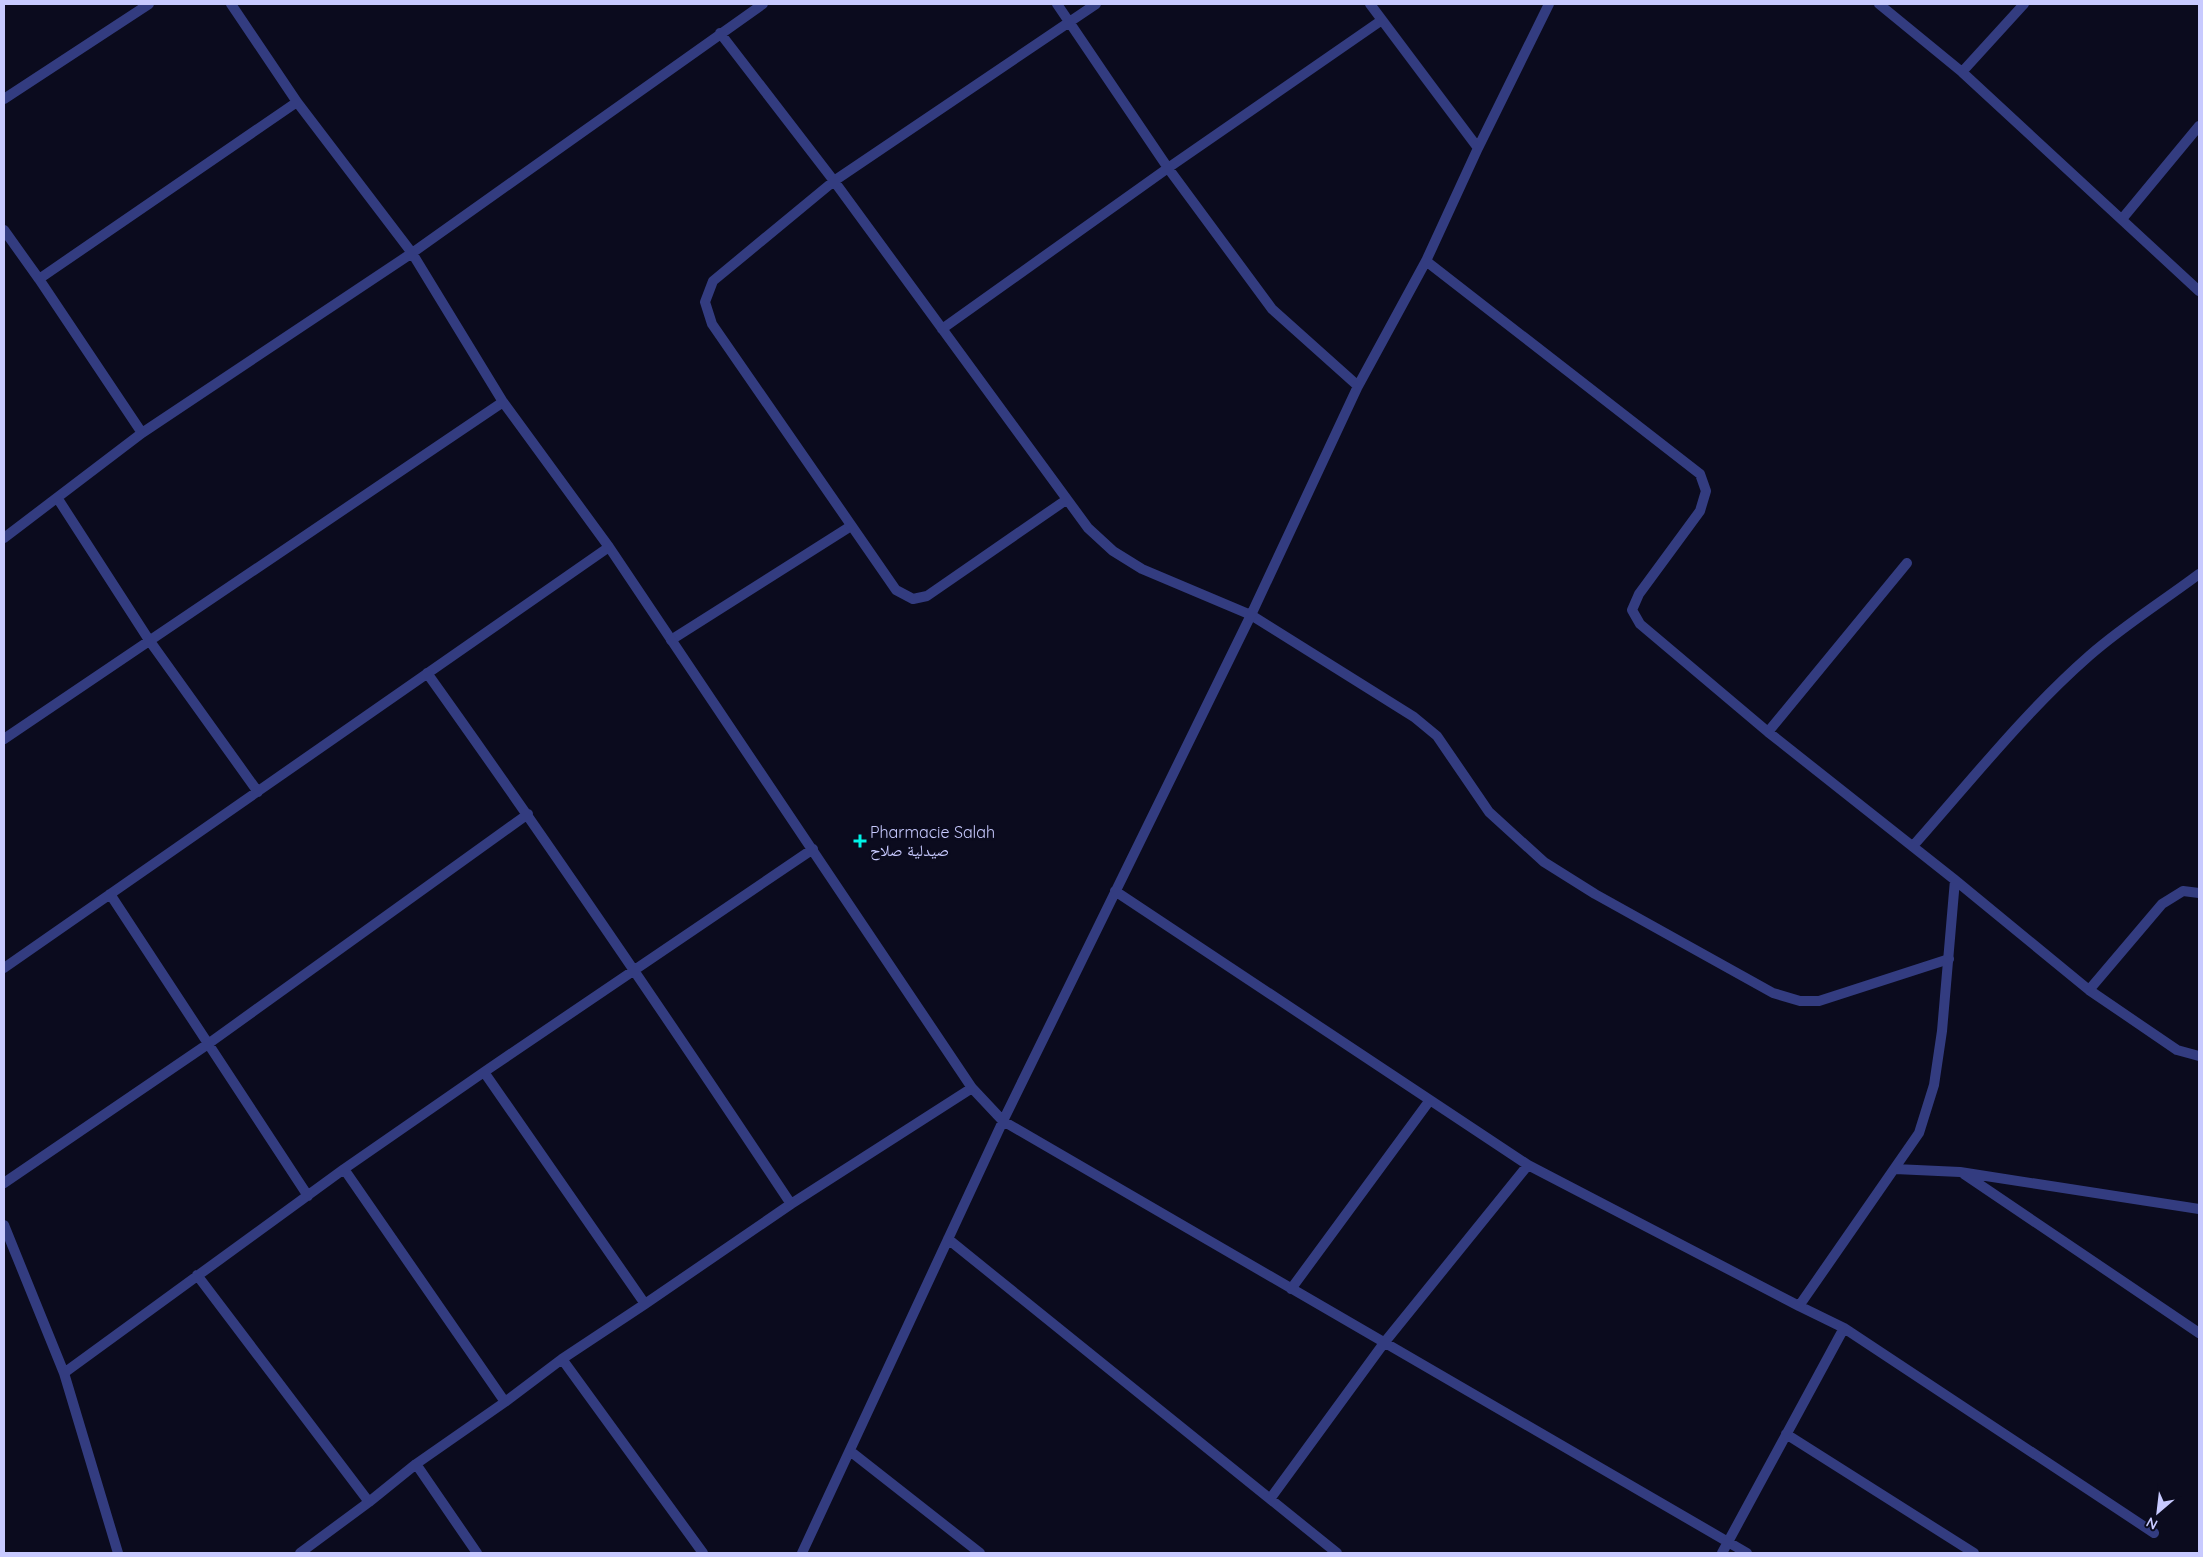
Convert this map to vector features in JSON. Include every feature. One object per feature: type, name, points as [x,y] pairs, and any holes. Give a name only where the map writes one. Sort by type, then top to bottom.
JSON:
[{"type":"street","points":[[4,99],[149,4]]},
{"type":"street","points":[[231,4],[297,102],[412,253],[503,402],[609,547],[972,1088],[1004,1121],[1747,1553]]},
{"type":"street","points":[[4,538],[58,499],[142,433],[412,253],[763,4]]},
{"type":"street","points":[[1057,4],[1168,168],[1272,309],[1358,386]]},
{"type":"street","points":[[1066,500],[926,596],[913,599],[896,590],[712,324],[705,302],[713,281],[834,181],[1096,4]]},
{"type":"street","points":[[1370,4],[1478,148]]},
{"type":"street","points":[[802,1553],[1004,1121],[1250,614],[1358,386],[1426,261],[1478,148],[1549,4]]},
{"type":"street","points":[[1878,4],[1962,72],[2199,291]]},
{"type":"street","points":[[1962,72],[2024,4]]},
{"type":"street","points":[[942,329],[1168,168],[1382,20]]},
{"type":"street","points":[[720,33],[834,181],[1066,500],[1088,528],[1113,551],[1142,569],[1250,614],[1414,717],[1437,736],[1489,812],[1544,862],[1595,894],[1773,993],[1800,1001],[1819,1001],[1949,960]]},
{"type":"street","points":[[39,279],[297,102]]},
{"type":"street","points":[[2122,219],[2199,126]]},
{"type":"street","points":[[4,230],[142,433]]},
{"type":"street","points":[[1426,261],[1700,474],[1706,491],[1700,511],[1639,594],[1632,610],[1640,624],[1768,732],[1913,846],[2089,990],[2177,1050],[2199,1056]]},
{"type":"street","points":[[4,739],[503,402]]},
{"type":"street","points":[[58,499],[149,640],[258,792]]},
{"type":"street","points":[[671,640],[851,526]]},
{"type":"street","points":[[4,968],[609,547]]},
{"type":"street","points":[[1768,732],[1907,563]]},
{"type":"street","points":[[1913,846],[2062,680],[2090,654],[2199,574]]},
{"type":"street","points":[[427,673],[528,814],[635,970],[791,1204]]},
{"type":"street","points":[[4,1183],[208,1044],[528,814]]},
{"type":"street","points":[[64,1373],[344,1169],[813,849]]},
{"type":"street","points":[[1799,1306],[1919,1133],[1934,1084],[1942,1031],[1955,880]]},
{"type":"street","points":[[1115,891],[1528,1165],[1844,1328],[2154,1533]]},
{"type":"street","points":[[2089,990],[2162,904],[2183,891],[2199,893]]},
{"type":"street","points":[[110,894],[308,1196]]},
{"type":"street","points":[[484,1072],[645,1304]]},
{"type":"street","points":[[300,1553],[369,1502],[416,1464],[505,1402],[562,1358],[645,1304],[791,1204],[972,1088]]},
{"type":"street","points":[[1292,1289],[1430,1100]]},
{"type":"street","points":[[1270,1499],[1384,1343],[1528,1165]]},
{"type":"street","points":[[344,1169],[505,1402]]},
{"type":"street","points":[[1895,1169],[1960,1172],[2199,1209]]},
{"type":"street","points":[[1960,1172],[2199,1333]]},
{"type":"street","points":[[4,1225],[64,1373],[118,1553]]},
{"type":"street","points":[[948,1239],[1337,1553]]},
{"type":"street","points":[[197,1275],[369,1502]]},
{"type":"street","points":[[1722,1553],[1844,1328]]},
{"type":"street","points":[[562,1358],[703,1553]]},
{"type":"street","points":[[1786,1434],[1974,1553]]},
{"type":"street","points":[[850,1451],[980,1553]]},
{"type":"street","points":[[416,1464],[477,1553]]},
{"type":"place","name":"Pharmacie Salah صيدلية صلاح","points":[[860,841]]}]
